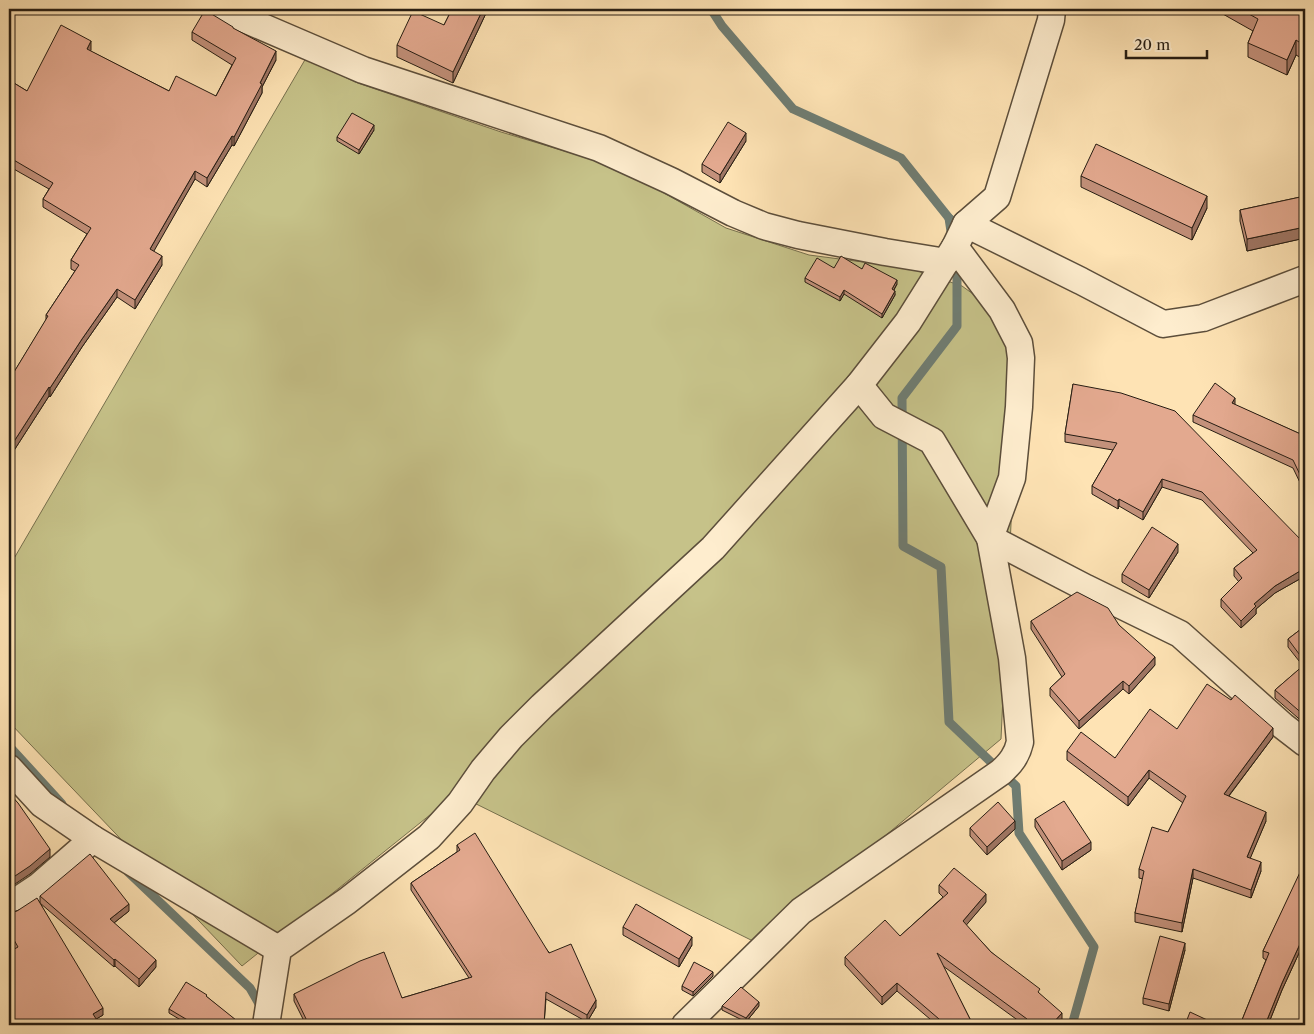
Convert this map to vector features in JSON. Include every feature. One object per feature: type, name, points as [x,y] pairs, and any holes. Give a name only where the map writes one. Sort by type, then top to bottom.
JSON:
[{"type":"street","points":[[221,9],[362,70],[599,148],[671,181],[733,213],[764,226],[798,235],[885,252],[956,244],[1081,281],[1163,324],[1203,318],[1305,279]]},
{"type":"street","points":[[266,1025],[278,949],[347,900],[429,837],[460,803],[483,770],[511,737],[713,548],[860,385],[908,322],[956,244],[997,197],[1052,9]]},
{"type":"street","points":[[956,244],[1002,310],[1019,343],[1021,358],[1020,407],[1012,478],[990,538]]},
{"type":"street","points":[[685,1025],[801,911],[1001,772],[1012,762],[1020,742],[1012,658],[990,538],[932,441],[884,416],[860,385]]},
{"type":"street","points":[[990,538],[1180,634],[1283,726],[1305,743]]},
{"type":"street","points":[[9,768],[42,804],[94,839],[278,949]]},
{"type":"street","points":[[9,906],[39,886],[94,839]]},
{"type":"shaded area","points":[[306,58],[355,82],[501,132],[618,167],[726,228],[809,255],[909,268],[962,286],[991,307],[1012,342],[1017,395],[1001,739],[757,943],[456,794],[242,966],[9,722],[9,567]]},
{"type":"building","points":[[452,9],[483,9],[453,72],[397,45],[413,11],[444,25]]},
{"type":"building","points":[[1240,9],[1305,9],[1305,46],[1296,40],[1287,60],[1248,43],[1258,19]]},
{"type":"building","points":[[205,10],[233,28],[276,51],[260,83],[262,84],[234,137],[232,136],[207,178],[195,171],[150,249],[162,256],[135,300],[117,289],[49,387],[13,443],[9,441],[9,375],[11,377],[48,316],[46,315],[79,265],[71,260],[91,228],[43,199],[53,183],[12,159],[9,164],[9,80],[27,91],[61,25],[91,41],[87,49],[169,91],[176,76],[216,96],[236,58],[192,32]]},
{"type":"building","points":[[352,113],[374,125],[359,150],[337,137]]},
{"type":"building","points":[[728,122],[746,133],[720,175],[702,164]]},
{"type":"building","points":[[1096,144],[1207,196],[1192,228],[1081,176]]},
{"type":"building","points":[[1305,196],[1305,227],[1247,239],[1240,210]]},
{"type":"building","points":[[841,256],[862,269],[865,263],[897,280],[892,289],[895,291],[882,314],[844,290],[840,297],[805,278],[817,258],[834,268]]},
{"type":"building","points":[[1215,383],[1235,398],[1232,403],[1305,436],[1305,485],[1293,460],[1193,415]]},
{"type":"building","points":[[1073,384],[1121,393],[1175,411],[1305,544],[1305,568],[1275,586],[1254,604],[1256,606],[1241,621],[1221,599],[1242,578],[1234,568],[1257,550],[1202,492],[1162,479],[1143,512],[1119,499],[1118,501],[1092,486],[1117,443],[1065,434]]},
{"type":"building","points":[[1152,527],[1178,544],[1149,590],[1122,574]]},
{"type":"building","points":[[1077,592],[1108,608],[1119,625],[1155,657],[1129,686],[1123,681],[1079,721],[1050,688],[1065,674],[1031,621]]},
{"type":"building","points":[[1305,626],[1305,662],[1288,639]]},
{"type":"building","points":[[1305,664],[1305,716],[1275,690]]},
{"type":"building","points":[[1207,684],[1231,700],[1235,695],[1273,728],[1224,794],[1266,812],[1247,857],[1261,862],[1251,890],[1193,869],[1182,923],[1135,913],[1144,871],[1139,869],[1152,827],[1168,832],[1186,796],[1149,770],[1128,797],[1067,751],[1081,732],[1115,758],[1150,709],[1177,729]]},
{"type":"building","points":[[9,793],[50,849],[9,880]]},
{"type":"building","points":[[1064,801],[1091,842],[1062,861],[1035,819]]},
{"type":"building","points":[[998,802],[1015,821],[987,847],[970,828]]},
{"type":"building","points":[[475,833],[549,953],[571,944],[596,1000],[587,1015],[546,992],[544,1025],[309,1025],[294,994],[360,961],[384,952],[402,998],[472,977],[411,883],[460,850],[457,845]]},
{"type":"building","points":[[90,854],[129,904],[110,919],[156,960],[139,979],[114,960],[40,896]]},
{"type":"building","points":[[1305,864],[1305,933],[1265,1025],[1240,1025],[1269,953],[1263,951]]},
{"type":"building","points":[[954,868],[986,894],[963,921],[991,952],[1040,989],[1038,992],[1062,1013],[1051,1025],[1022,1025],[1027,1019],[937,953],[973,1025],[946,1025],[897,983],[882,997],[845,957],[885,920],[900,936],[948,893],[939,885]]},
{"type":"building","points":[[37,898],[103,1008],[93,1014],[100,1025],[9,1025],[9,952],[18,947],[9,931],[9,913],[17,911]]},
{"type":"building","points":[[636,904],[692,937],[679,959],[623,927]]},
{"type":"building","points":[[1160,936],[1185,943],[1169,1004],[1143,998]]},
{"type":"building","points":[[694,962],[713,972],[693,992],[682,986]]},
{"type":"building","points":[[186,982],[207,995],[241,1025],[196,1025],[169,1009]]},
{"type":"building","points":[[741,987],[759,1002],[746,1018],[722,1006]]},
{"type":"building","points":[[1190,1012],[1218,1025],[1185,1025]]},
{"type":"waterway","points":[[711,9],[722,26],[793,109],[901,158],[953,221]]},
{"type":"waterway","points":[[949,218],[952,238]]},
{"type":"waterway","points":[[955,261],[957,272],[957,326],[902,398],[903,546],[941,567],[949,722],[1016,786],[1019,833],[1094,947],[1072,1025]]},
{"type":"waterway","points":[[9,746],[62,804]]},
{"type":"waterway","points":[[128,872],[250,988],[262,1009]]}]
